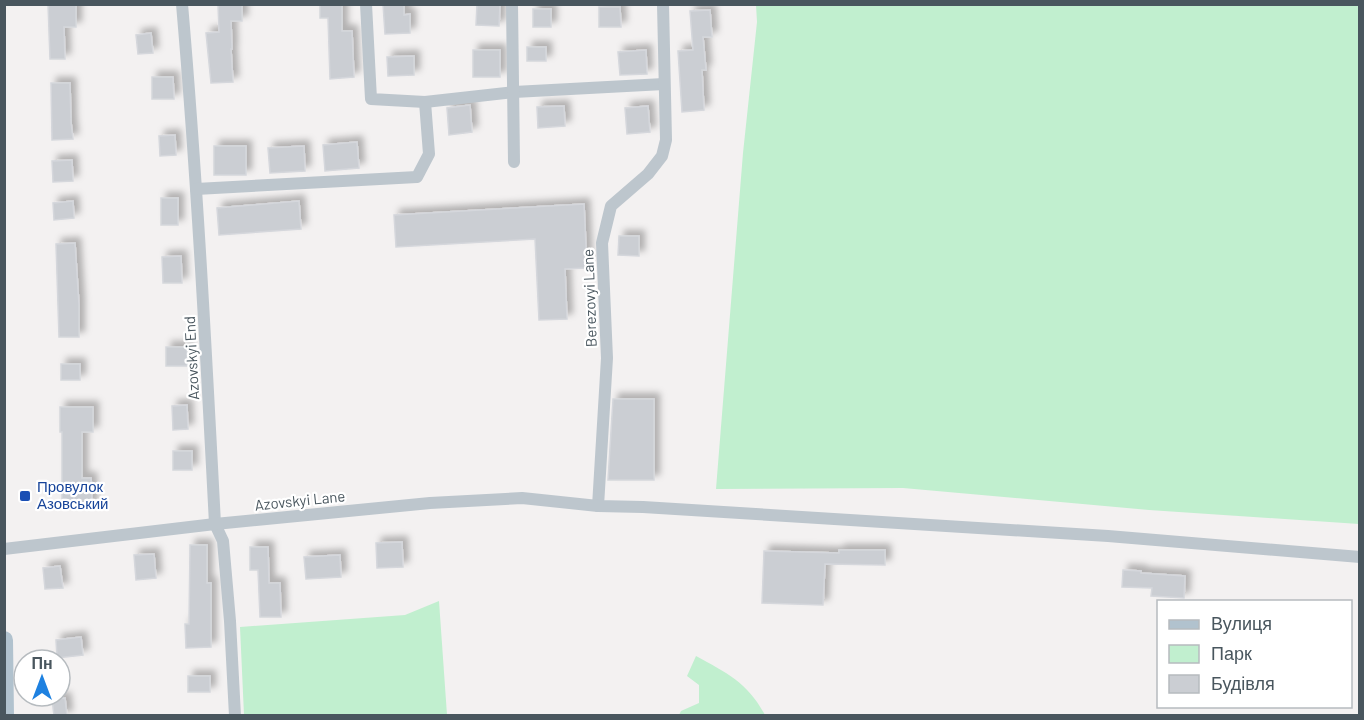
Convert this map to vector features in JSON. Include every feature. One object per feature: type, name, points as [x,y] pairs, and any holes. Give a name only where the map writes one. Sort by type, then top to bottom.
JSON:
[{"type":"main road","points":[[4,640],[5,716]]},
{"type":"street","name":"Azovskyi End","points":[[182,4],[203,294],[215,524],[223,541],[235,716]]},
{"type":"street","points":[[366,4],[371,99],[425,102],[514,92],[664,84]]},
{"type":"street","points":[[512,4],[514,162]]},
{"type":"street","name":"Berezovyi Lane","points":[[598,506],[607,358],[602,243],[611,206],[648,174],[662,156],[666,140],[663,4]]},
{"type":"street","points":[[196,189],[417,177],[429,154],[425,102]]},
{"type":"street","name":"Azovskyi Lane","points":[[4,549],[215,524],[430,503],[522,498],[598,506],[666,508],[1108,536],[1359,557]]},
{"type":"green space","points":[[756,5],[1359,5],[1359,524],[1149,510],[903,488],[716,489],[743,153],[757,22]]},
{"type":"green space","points":[[439,601],[447,715],[244,715],[240,627],[405,615]]},
{"type":"green space","points":[[696,656],[736,680],[751,695],[765,715],[679,715],[681,711],[699,703],[699,685],[687,676]]},
{"type":"building","points":[[48,4],[76,4],[76,27],[64,27],[65,59],[50,59]]},
{"type":"building","points":[[218,4],[242,4],[242,21],[231,21],[233,82],[211,83],[206,33],[219,32]]},
{"type":"building","points":[[320,4],[342,4],[342,31],[352,31],[354,77],[330,79],[328,18],[320,18]]},
{"type":"building","points":[[383,4],[404,4],[404,15],[410,14],[410,33],[385,34]]},
{"type":"building","points":[[477,4],[500,5],[499,26],[476,25]]},
{"type":"building","points":[[599,7],[620,7],[621,27],[599,27]]},
{"type":"building","points":[[533,9],[551,9],[551,27],[533,27]]},
{"type":"building","points":[[710,10],[712,37],[703,37],[706,70],[702,70],[704,110],[682,112],[678,51],[693,50],[690,11]]},
{"type":"building","points":[[151,33],[153,53],[138,54],[136,35]]},
{"type":"building","points":[[527,47],[546,47],[546,61],[527,61]]},
{"type":"building","points":[[473,50],[500,50],[500,77],[473,77]]},
{"type":"building","points":[[646,50],[647,74],[620,75],[618,52]]},
{"type":"building","points":[[414,56],[414,75],[388,76],[387,57]]},
{"type":"building","points":[[152,77],[173,77],[174,99],[152,99]]},
{"type":"building","points":[[51,83],[70,83],[73,139],[52,140]]},
{"type":"building","points":[[470,105],[472,132],[449,135],[447,108]]},
{"type":"building","points":[[564,106],[565,126],[538,128],[537,107]]},
{"type":"building","points":[[648,106],[650,132],[627,134],[625,108]]},
{"type":"building","points":[[175,135],[176,155],[160,156],[159,136]]},
{"type":"building","points":[[357,142],[359,168],[325,171],[323,145]]},
{"type":"building","points":[[214,146],[246,146],[246,175],[214,175]]},
{"type":"building","points":[[304,146],[305,171],[270,173],[268,148]]},
{"type":"building","points":[[72,160],[73,181],[53,182],[52,161]]},
{"type":"building","points":[[161,198],[178,198],[178,225],[161,225]]},
{"type":"building","points":[[73,201],[74,218],[54,220],[53,203]]},
{"type":"building","points":[[299,201],[301,229],[219,235],[217,208]]},
{"type":"building","points":[[584,204],[587,268],[565,269],[567,319],[539,320],[535,239],[396,247],[394,215]]},
{"type":"building","points":[[619,236],[639,236],[639,256],[618,255]]},
{"type":"building","points":[[75,243],[79,337],[59,337],[56,244]]},
{"type":"building","points":[[181,256],[182,283],[163,283],[162,257]]},
{"type":"building","points":[[166,347],[187,347],[187,366],[166,366]]},
{"type":"building","points":[[61,364],[80,364],[80,380],[61,380]]},
{"type":"building","points":[[613,399],[654,399],[654,480],[608,480]]},
{"type":"building","points":[[187,405],[188,429],[173,430],[172,406]]},
{"type":"building","points":[[60,407],[93,407],[93,432],[82,432],[82,478],[91,478],[92,507],[62,508]]},
{"type":"building","points":[[173,451],[192,451],[192,470],[173,470]]},
{"type":"building","points":[[402,542],[403,567],[377,568],[376,543]]},
{"type":"building","points":[[190,545],[207,545],[207,583],[211,583],[211,647],[186,648],[185,624],[189,624]]},
{"type":"building","points":[[250,547],[268,547],[269,583],[280,583],[281,617],[260,617],[258,570],[250,570]]},
{"type":"building","points":[[839,550],[885,550],[885,565],[825,564],[823,605],[762,603],[764,551],[839,553]]},
{"type":"building","points":[[154,554],[156,578],[136,580],[134,555]]},
{"type":"building","points":[[340,555],[341,577],[306,579],[304,557]]},
{"type":"building","points":[[60,566],[63,588],[45,589],[43,568]]},
{"type":"building","points":[[1123,570],[1185,576],[1184,598],[1151,596],[1152,588],[1122,587]]},
{"type":"building","points":[[81,637],[83,655],[72,656],[72,648],[56,648],[56,640]]},
{"type":"building","points":[[188,676],[210,676],[210,692],[188,692]]},
{"type":"building","points":[[53,708],[66,708],[67,716],[54,716]]},
{"type":"place","name":"Провулок Азовський","points":[[25,496]]}]
